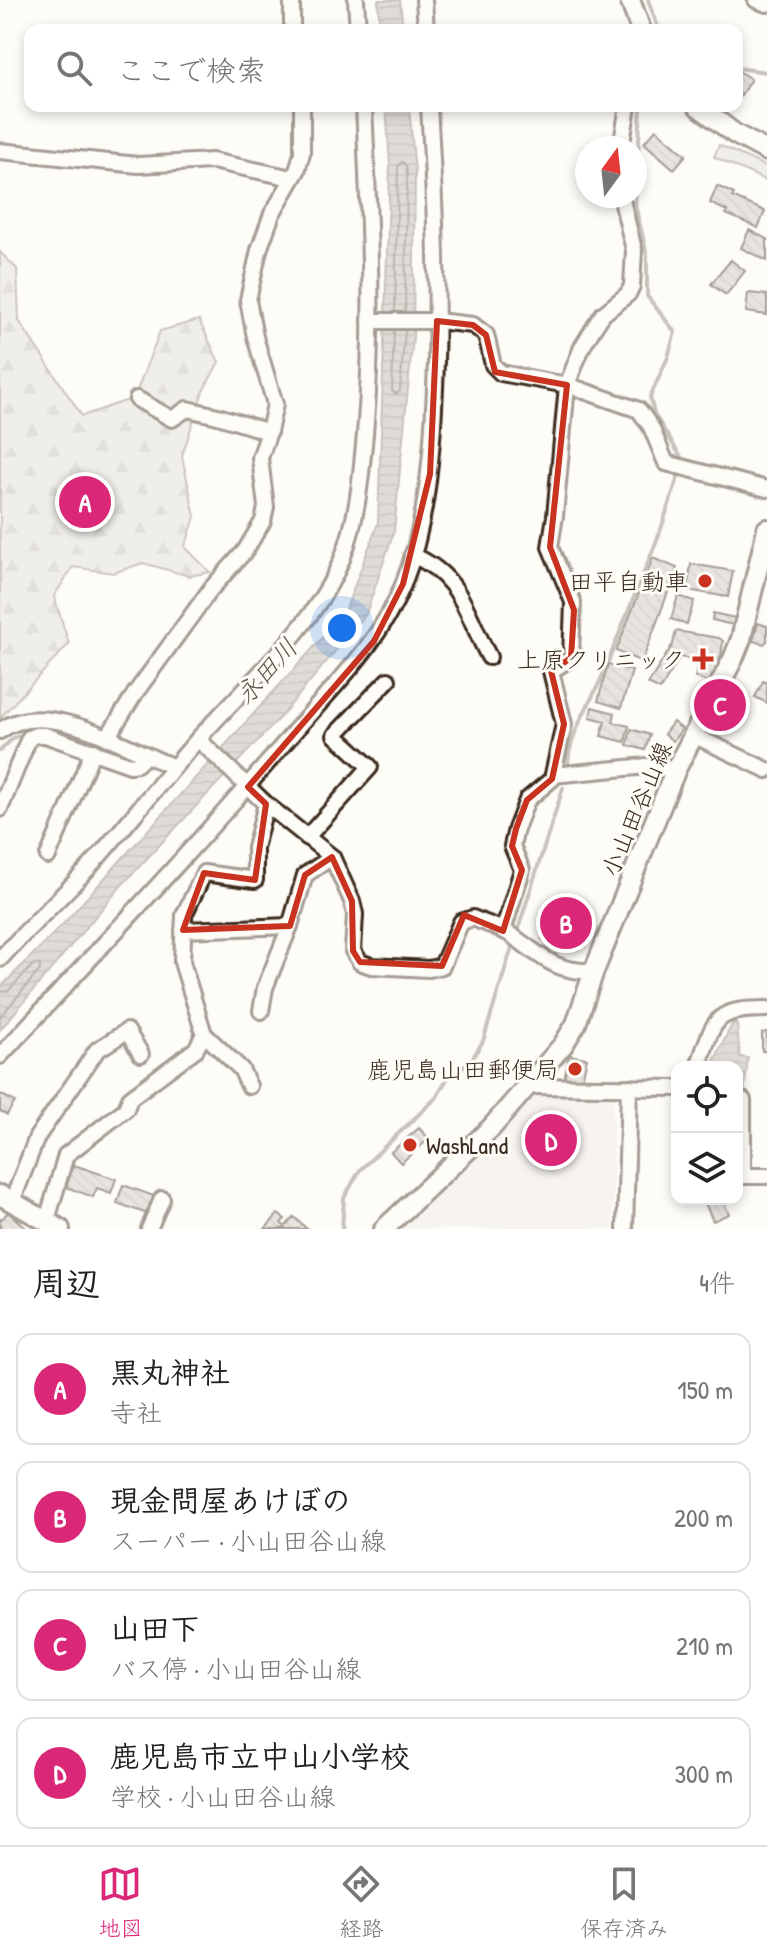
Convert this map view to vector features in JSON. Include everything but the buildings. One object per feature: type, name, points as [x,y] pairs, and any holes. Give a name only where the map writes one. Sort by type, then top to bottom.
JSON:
[{"type":"main road","points":[[630,0],[639,24]]},
{"type":"main road","points":[[706,112],[735,134],[767,151]]},
{"type":"main road","name":"小山田谷山線","points":[[384,1229],[491,1128],[563,1045],[576,1024],[594,971],[676,769],[741,639],[767,529]]},
{"type":"main road","points":[[6,1198],[54,1225]]},
{"type":"street","points":[[292,0],[292,24]]},
{"type":"street","points":[[356,0],[358,24]]},
{"type":"street","points":[[424,0],[426,24]]},
{"type":"street","points":[[756,0],[767,4]]},
{"type":"street","points":[[107,738],[136,692],[210,590],[245,551],[263,521],[266,507],[260,458],[275,404],[255,337],[248,300],[259,250],[272,214],[302,153],[302,112]]},
{"type":"street","points":[[0,959],[90,865],[198,739],[303,624],[322,599],[342,561],[361,479],[367,409],[371,266],[364,112]]},
{"type":"street","points":[[0,1056],[248,787],[374,641],[403,584],[430,474],[437,321],[429,112]]},
{"type":"street","points":[[623,136],[627,112]]},
{"type":"street","points":[[0,151],[138,165],[212,161],[292,178]]},
{"type":"street","points":[[503,931],[522,870],[512,846],[516,829],[527,800],[552,779],[564,724],[551,671],[571,658],[574,610],[550,547],[567,385],[570,372],[595,326],[603,314],[628,294],[632,286],[634,250],[624,208]]},
{"type":"street","points":[[370,321],[464,323],[481,330],[488,342],[493,365],[501,373],[567,385],[639,410],[651,427],[666,463],[767,489]]},
{"type":"street","points":[[137,399],[172,419],[187,409],[269,432]]},
{"type":"street","points":[[412,555],[446,575],[465,602],[489,657]]},
{"type":"street","points":[[307,837],[370,767],[335,735],[388,680]]},
{"type":"street","points":[[0,731],[29,718],[45,718],[107,738],[174,767]]},
{"type":"street","points":[[0,809],[29,738],[36,735],[45,735],[130,765],[137,764],[145,756]]},
{"type":"street","points":[[695,736],[767,770]]},
{"type":"street","points":[[198,739],[266,804],[332,857],[352,901],[355,914],[353,951],[360,962],[371,966],[436,968],[446,961],[461,922],[473,918],[503,931],[556,966],[575,972],[594,971]]},
{"type":"street","points":[[48,856],[93,751]]},
{"type":"street","points":[[553,775],[647,766],[676,769]]},
{"type":"street","points":[[249,1086],[241,1069],[204,1034],[182,962],[183,930],[184,915],[204,873],[255,880],[255,848],[266,804]]},
{"type":"street","points":[[261,1011],[265,988],[290,926],[305,875],[332,857]]},
{"type":"street","points":[[183,930],[290,926]]},
{"type":"street","points":[[701,1061],[718,1020],[731,1010],[764,1005]]},
{"type":"street","points":[[6,1198],[37,1137],[97,1050],[127,1031],[141,1054]]},
{"type":"street","points":[[54,1225],[66,1155],[126,1109],[130,1098],[196,1049],[204,1034]]},
{"type":"street","points":[[527,1086],[671,1088]]},
{"type":"street","points":[[625,1229],[629,1087]]},
{"type":"street","points":[[743,1133],[743,1176],[767,1176]]},
{"type":"street","points":[[149,1229],[162,1199]]},
{"type":"highlighted area","points":[[437,321],[473,325],[486,335],[495,372],[567,385],[550,547],[574,610],[571,658],[551,671],[564,724],[552,779],[527,800],[516,829],[512,846],[522,870],[503,931],[464,915],[442,966],[360,962],[353,951],[352,901],[332,857],[305,875],[290,926],[183,930],[204,873],[255,880],[266,804],[248,787],[374,641],[403,584],[430,474]]},
{"type":"shaded area","points":[[535,1092],[613,1093],[613,1229],[398,1229]]},
{"type":"green space","points":[[719,145],[767,167],[767,181],[714,157]]},
{"type":"green space","points":[[0,252],[17,269],[19,321],[82,416],[134,398],[160,331],[199,320],[219,362],[203,391],[182,456],[195,517],[185,547],[210,572],[189,576],[143,563],[113,573],[73,567],[54,596],[69,644],[0,718]]},
{"type":"water","points":[[378,0],[400,0],[402,24],[380,24]]},
{"type":"water","points":[[386,112],[410,112],[415,172],[413,337],[394,531],[366,614],[282,715],[121,886],[0,1030],[0,988],[63,924],[344,614],[378,523],[390,165]]},
{"type":"water","points":[[734,1020],[740,1057],[748,1058],[744,1095],[743,1061],[714,1061]]},
{"type":"waterway","points":[[648,0],[657,24]]},
{"type":"waterway","points":[[743,69],[767,72]]},
{"type":"waterway","points":[[641,112],[635,205],[647,255],[647,296],[675,332],[668,357],[650,397],[654,414],[681,457]]},
{"type":"waterway","points":[[568,770],[571,745],[579,723],[601,679],[659,535],[679,474]]},
{"type":"waterway","points":[[64,730],[98,741]]},
{"type":"waterway","points":[[0,751],[13,738],[28,732]]},
{"type":"waterway","points":[[518,929],[563,788]]},
{"type":"waterway","points":[[342,1229],[344,1198],[360,1170],[436,1098],[449,1076],[471,1061],[483,1041],[513,944]]},
{"type":"place","name":"黒丸神社","points":[[85,502]]},
{"type":"place","name":"田平自動車","points":[[705,581]]},
{"type":"place","name":"上原クリニック","points":[[703,659]]},
{"type":"place","name":"山田下","points":[[720,705]]},
{"type":"place","name":"現金問屋あけぼの","points":[[566,923]]},
{"type":"place","name":"鹿児島山田郵便局","points":[[575,1069]]},
{"type":"place","name":"鹿児島市立中山小学校","points":[[551,1140]]},
{"type":"place","name":"WashLand","points":[[410,1145]]},
{"type":"water label","name":"永田川","points":[[266,671]]}]
